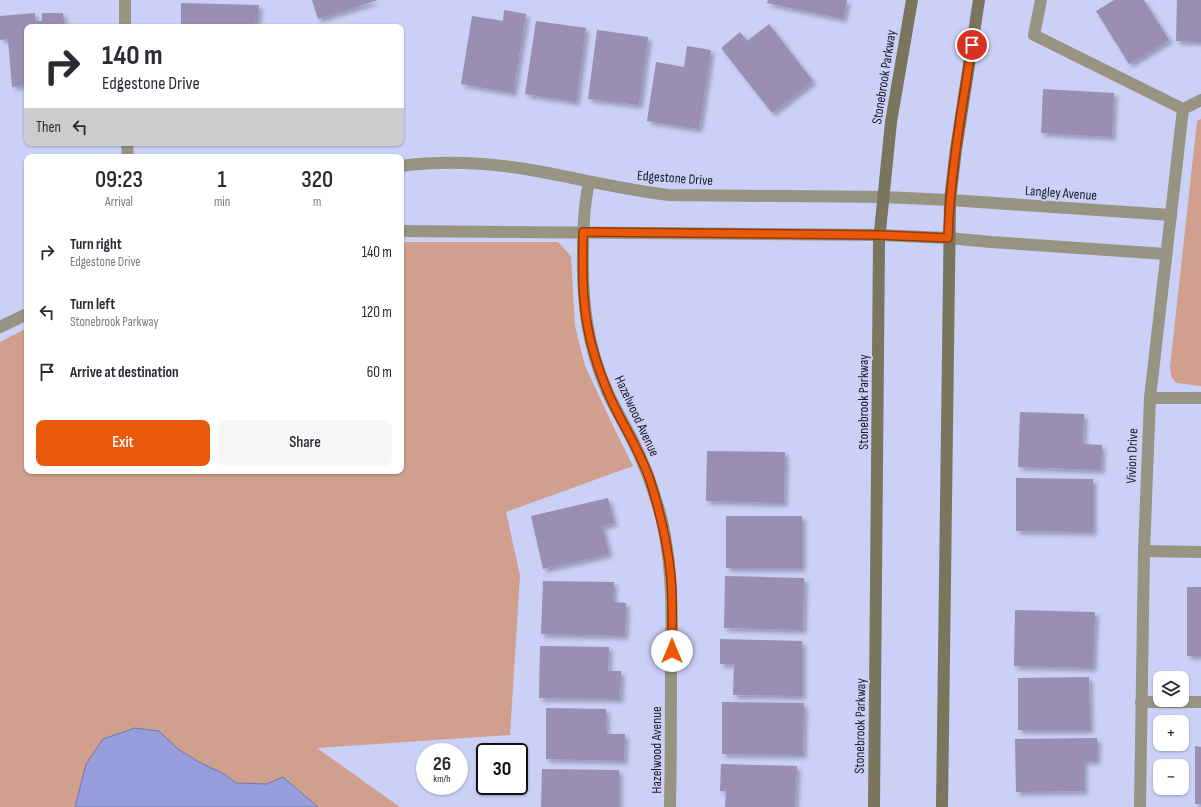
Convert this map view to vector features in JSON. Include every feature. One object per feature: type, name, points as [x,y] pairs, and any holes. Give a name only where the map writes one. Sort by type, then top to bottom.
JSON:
[{"type":"main road","name":"Stonebrook Parkway","points":[[874,807],[879,235],[891,122],[912,0]]},
{"type":"main road","points":[[942,807],[948,238],[950,200],[956,149],[979,0]]},
{"type":"street","points":[[125,0],[125,24]]},
{"type":"street","points":[[1041,0],[1034,34],[1183,109],[1201,100]]},
{"type":"street","name":"Vivion Drive","points":[[1140,807],[1144,551],[1150,398],[1183,109]]},
{"type":"street","name":"Edgestone Drive","points":[[404,166],[442,163],[488,165],[530,170],[641,192],[669,195],[883,197],[950,200]]},
{"type":"street","name":"Hazelwood Avenue","points":[[589,182],[585,203],[583,232],[584,300],[586,322],[593,350],[608,392],[633,440],[649,479],[667,545],[672,604],[670,807]]},
{"type":"street","name":"Langley Avenue","points":[[950,200],[1171,215]]},
{"type":"street","points":[[404,231],[879,235],[948,238],[1166,254]]},
{"type":"street","points":[[0,327],[24,315]]},
{"type":"street","points":[[1150,398],[1201,398]]},
{"type":"street","points":[[1144,551],[1201,552]]},
{"type":"street","points":[[1141,702],[1201,702]]},
{"type":"shaded area","points":[[1201,119],[1201,386],[1176,383],[1171,376],[1170,367],[1197,121]]},
{"type":"shaded area","points":[[404,242],[558,242],[571,256],[575,326],[585,366],[633,466],[506,512],[520,575],[510,735],[317,748],[400,807],[0,807],[0,342],[24,330],[24,474],[404,474]]},
{"type":"water","points":[[135,728],[159,731],[178,749],[199,762],[224,774],[236,783],[267,784],[283,777],[318,807],[75,807],[86,764],[103,739]]},
{"type":"building","points":[[312,0],[378,0],[318,19]]},
{"type":"building","points":[[768,0],[847,0],[843,19],[767,3]]},
{"type":"building","points":[[1114,0],[1144,0],[1169,40],[1129,64],[1096,11]]},
{"type":"building","points":[[1177,0],[1201,0],[1201,42],[1176,41]]},
{"type":"building","points":[[181,3],[259,5],[258,19],[256,19],[255,24],[181,24]]},
{"type":"building","points":[[504,10],[526,14],[513,93],[461,84],[472,16],[503,21]]},
{"type":"building","points":[[35,13],[35,21],[42,21],[42,13],[63,13],[65,24],[24,24],[24,85],[12,87],[8,39],[0,40],[0,16]]},
{"type":"building","points":[[536,21],[586,28],[576,102],[525,94]]},
{"type":"building","points":[[769,24],[813,81],[772,113],[721,48],[740,32],[747,41]]},
{"type":"building","points":[[597,30],[648,37],[639,105],[588,99]]},
{"type":"building","points":[[687,46],[711,50],[699,129],[647,121],[656,62],[684,67]]},
{"type":"building","points":[[1043,89],[1114,93],[1112,137],[1041,133]]},
{"type":"building","points":[[1020,412],[1084,414],[1083,444],[1102,445],[1101,470],[1018,467]]},
{"type":"building","points":[[707,451],[785,452],[784,503],[706,501]]},
{"type":"building","points":[[1016,478],[1093,479],[1093,532],[1016,531]]},
{"type":"building","points":[[608,498],[614,523],[602,526],[609,554],[543,569],[531,516]]},
{"type":"building","points":[[726,516],[802,516],[802,568],[726,568]]},
{"type":"building","points":[[725,576],[804,578],[803,630],[724,628]]},
{"type":"building","points":[[543,581],[614,582],[613,602],[626,603],[625,636],[541,634]]},
{"type":"building","points":[[1187,587],[1201,587],[1201,656],[1187,656]]},
{"type":"building","points":[[1015,610],[1095,612],[1093,668],[1014,666]]},
{"type":"building","points":[[720,639],[802,641],[802,696],[733,695],[734,664],[720,664]]},
{"type":"building","points":[[540,646],[609,647],[608,671],[621,671],[620,699],[539,698]]},
{"type":"building","points":[[1089,677],[1090,730],[1018,730],[1018,678]]},
{"type":"building","points":[[722,702],[804,703],[803,755],[722,754]]},
{"type":"building","points":[[546,708],[606,709],[606,734],[625,734],[624,761],[546,759]]},
{"type":"building","points":[[1097,738],[1097,761],[1084,761],[1084,791],[1016,792],[1015,739]]},
{"type":"building","points":[[1195,746],[1201,747],[1201,804],[1195,804]]},
{"type":"building","points":[[721,764],[797,766],[795,807],[725,807],[726,791],[720,791]]},
{"type":"building","points":[[542,769],[619,770],[619,807],[541,807]]},
{"type":"route","points":[[672,651],[671,578],[667,545],[649,479],[633,440],[608,392],[593,350],[586,322],[584,300],[583,232],[879,235],[948,238],[950,200],[956,149],[972,45]]}]
